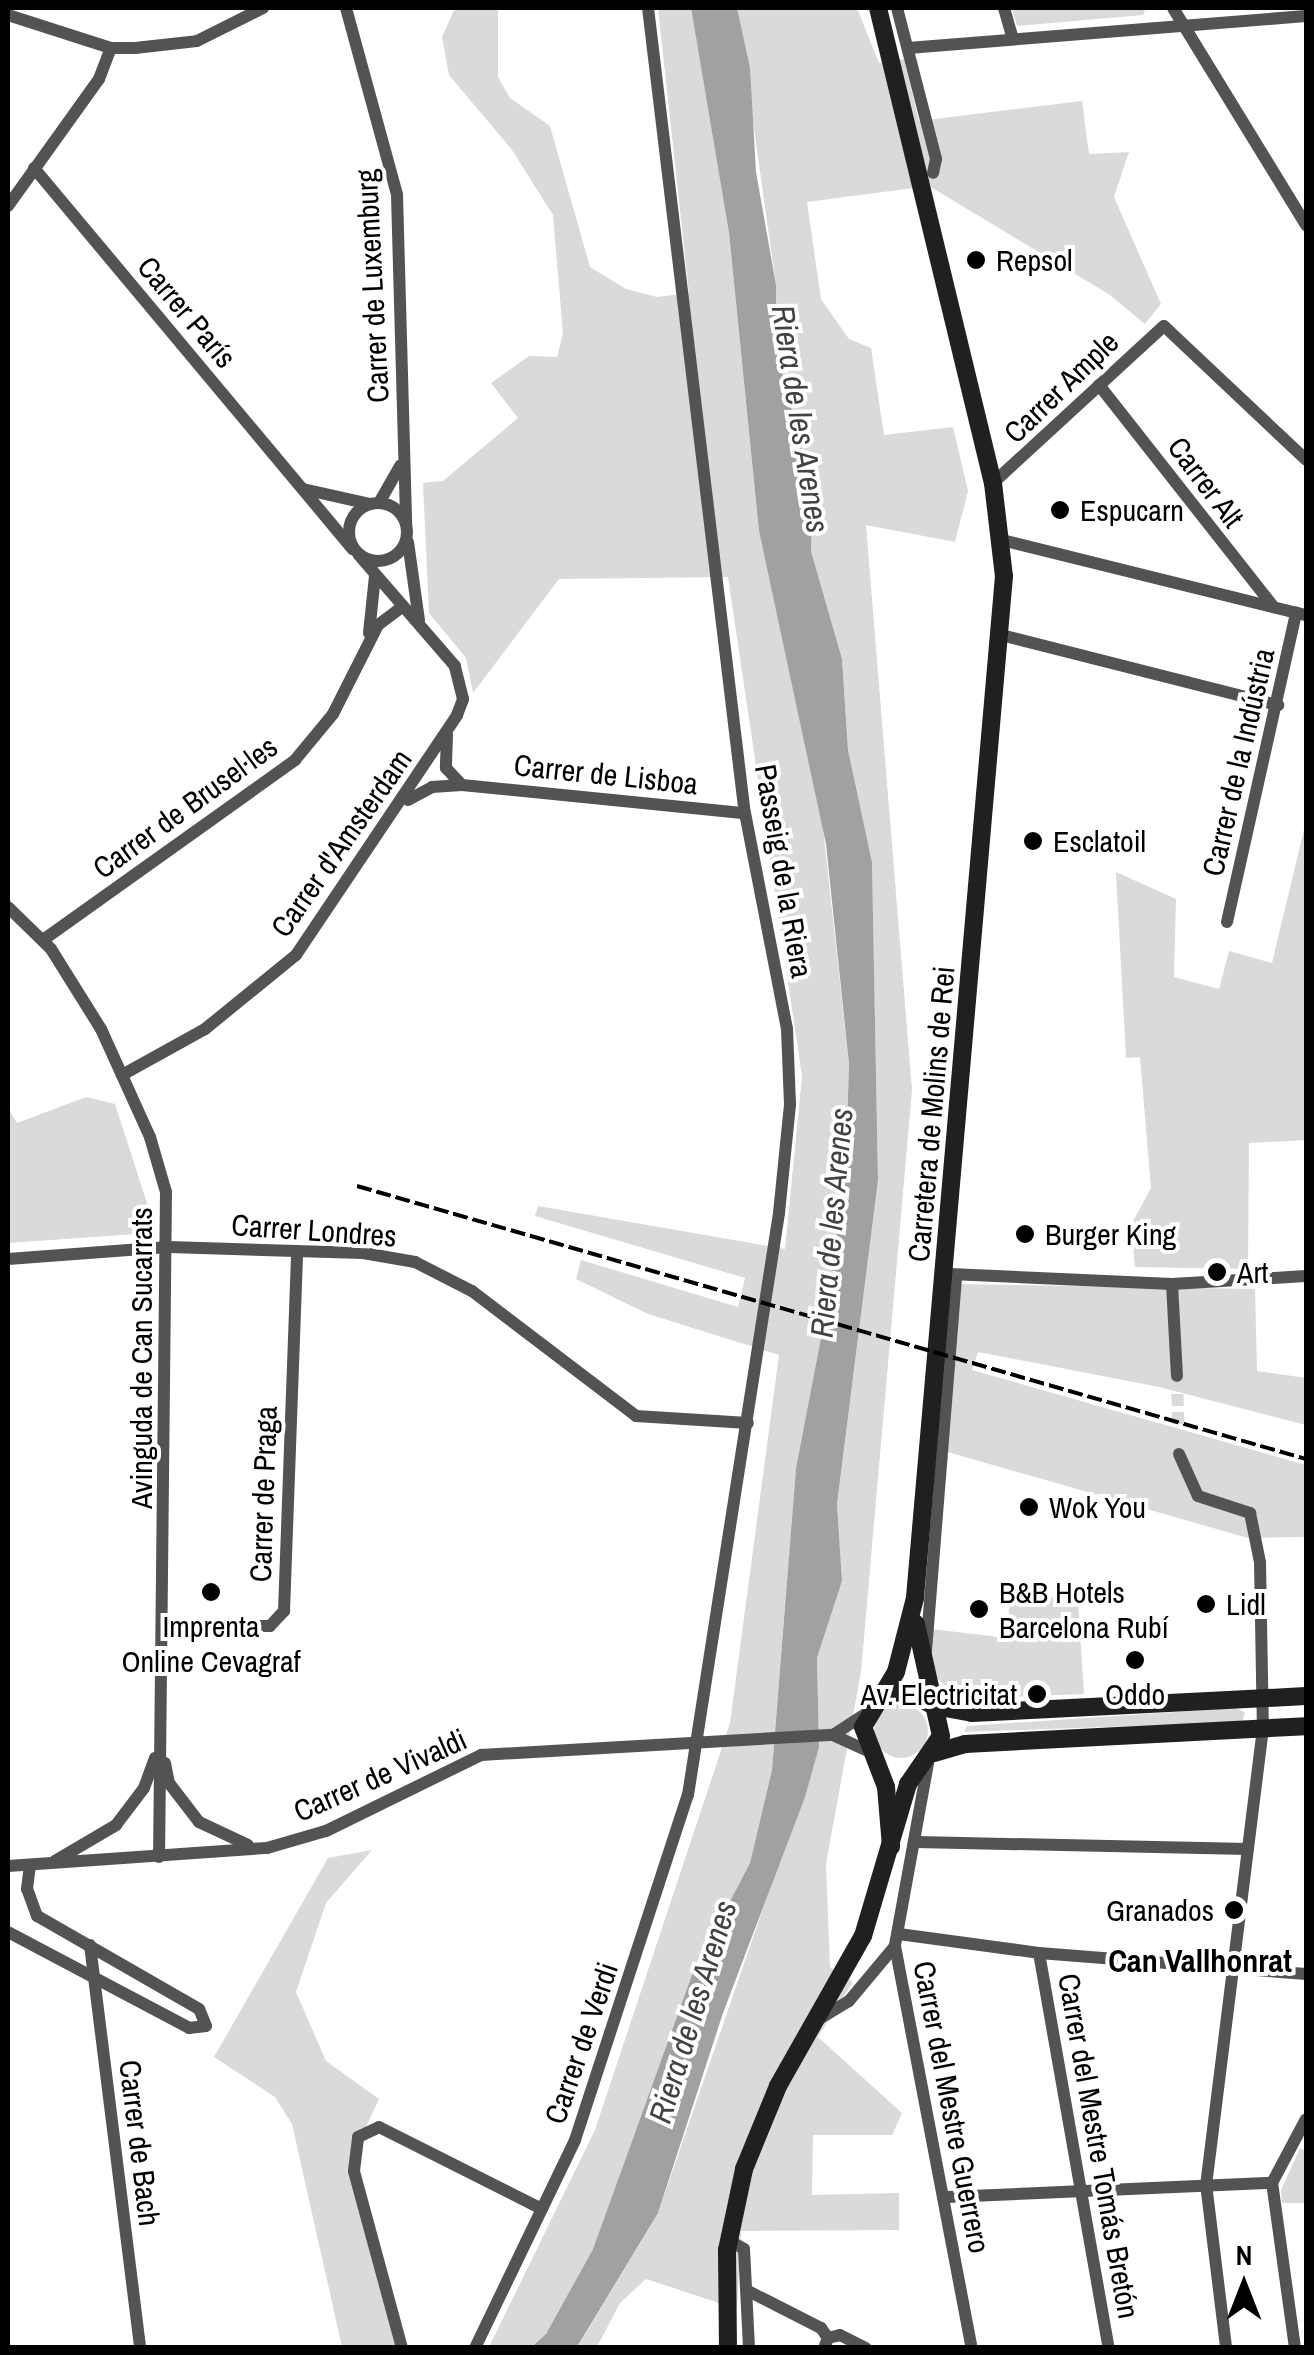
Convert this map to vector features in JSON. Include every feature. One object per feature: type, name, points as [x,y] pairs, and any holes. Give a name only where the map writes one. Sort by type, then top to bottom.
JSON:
[{"type":"main road","name":"Carretera de Molins de Rei","points":[[867,1712],[884,1695],[899,1664],[915,1598],[950,1274],[1001,635],[1002,540],[993,483],[878,8]]},
{"type":"main road","name":"Carretera de Molins de Rei","points":[[915,1598],[932,1698],[941,1727],[927,1759]]},
{"type":"main road","points":[[884,1695],[914,1693],[972,1713],[1306,1696]]},
{"type":"main road","points":[[867,1712],[863,1734],[874,1756],[891,1847]]},
{"type":"main road","points":[[874,1756],[898,1769],[965,1744],[1306,1726]]},
{"type":"main road","points":[[728,2348],[728,2240],[758,2131],[813,2023],[864,1936],[906,1791],[927,1759]]},
{"type":"street","points":[[8,15],[110,48],[197,40],[263,8]]},
{"type":"street","name":"Carrer de Luxemburg","points":[[346,8],[393,162],[407,529]]},
{"type":"street","name":"Passeig de la Riera","points":[[648,8],[746,813],[791,1065],[782,1189],[700,1742]]},
{"type":"street","points":[[897,8],[934,172]]},
{"type":"street","points":[[1004,8],[1013,38]]},
{"type":"street","points":[[1173,8],[1306,225]]},
{"type":"street","points":[[908,48],[1306,16]]},
{"type":"street","points":[[8,206],[98,79],[110,48]]},
{"type":"street","name":"Carrer París","points":[[34,168],[356,552]]},
{"type":"street","name":"Carrer Ample","points":[[993,483],[1164,326],[1306,460]]},
{"type":"street","name":"Carrer Alt","points":[[1099,386],[1275,608]]},
{"type":"street","name":"Carrer de Luxemburg","points":[[374,503],[396,480],[405,449]]},
{"type":"street","points":[[301,488],[374,503],[396,509],[407,529],[401,550],[386,561],[356,552],[350,522],[374,503]]},
{"type":"street","name":"Carrer d'Amsterdam","points":[[407,529],[412,602],[424,632]]},
{"type":"street","points":[[1002,540],[1301,614]]},
{"type":"street","name":"Carrer d'Amsterdam","points":[[122,1074],[205,1030],[296,956],[398,809],[448,730],[463,698],[461,677],[356,552]]},
{"type":"street","name":"Carrer de Brusel·les","points":[[367,644],[375,576]]},
{"type":"street","name":"Carrer de Brusel·les","points":[[43,940],[295,760],[333,714],[367,644],[385,617],[402,607]]},
{"type":"street","name":"Carrer de la Indústria","points":[[1227,922],[1301,614]]},
{"type":"street","points":[[1001,635],[1278,704]]},
{"type":"street","points":[[448,730],[446,768],[462,785]]},
{"type":"street","name":"Carrer de Lisboa","points":[[398,809],[420,791],[462,785],[746,813]]},
{"type":"street","name":"Avinguda de Can Sucarrats","points":[[8,907],[43,940],[122,1074],[159,1164],[169,1247],[158,1857]]},
{"type":"street","name":"Carrer Londres","points":[[8,1259],[169,1247],[363,1253],[438,1271],[636,1416],[748,1423]]},
{"type":"street","name":"Carrer de Praga","points":[[162,1626],[270,1626],[284,1611],[296,1251]]},
{"type":"street","points":[[950,1274],[1172,1284],[1306,1276]]},
{"type":"street","name":"Carretera de Molins de Rei","points":[[932,1698],[925,1656],[950,1274]]},
{"type":"street","points":[[1172,1284],[1177,1376]]},
{"type":"street","points":[[1179,1454],[1198,1496],[1250,1513],[1260,1562],[1262,1728],[1206,2184],[1226,2348]]},
{"type":"street","points":[[833,1736],[867,1712]]},
{"type":"street","name":"Avinguda de Can Sucarrats","points":[[160,1736],[169,1782],[199,1822],[226,1840],[267,1848]]},
{"type":"street","name":"Avinguda de Can Sucarrats","points":[[36,1866],[84,1847],[132,1808],[160,1736]]},
{"type":"street","name":"Carrer de Vivaldi","points":[[8,1866],[267,1848],[326,1832],[482,1755],[833,1736],[874,1756]]},
{"type":"street","name":"Carrer de Verdi","points":[[475,2348],[583,2118],[672,1855],[700,1742]]},
{"type":"street","name":"Carrer del Mestre Guerrero","points":[[927,1759],[897,1940],[972,2348]]},
{"type":"street","points":[[916,1842],[1248,1849]]},
{"type":"street","points":[[8,1932],[189,2028],[206,2026],[199,2010],[37,1916],[27,1889],[36,1866]]},
{"type":"street","points":[[813,2023],[849,2001],[897,1940],[1306,1974]]},
{"type":"street","name":"Carrer de Bach","points":[[90,1945],[140,2348]]},
{"type":"street","name":"Carrer del Mestre Tomás Bretón","points":[[1039,1953],[1110,2348]]},
{"type":"street","points":[[1295,2348],[1272,2183],[1306,2118]]},
{"type":"street","points":[[402,2348],[354,2171],[358,2137],[379,2126],[542,2210]]},
{"type":"street","points":[[947,2196],[1272,2183]]},
{"type":"street","points":[[728,2240],[744,2250],[749,2348]]},
{"type":"street","points":[[748,2291],[821,2328],[826,2343],[846,2336],[866,2348]]},
{"type":"shaded area","points":[[455,8],[498,8],[498,77],[510,98],[550,126],[590,267],[626,289],[657,297],[689,293],[658,8],[691,8],[729,233],[759,531],[822,819],[849,1064],[846,1160],[829,1296],[796,1468],[772,1770],[750,1863],[693,1972],[593,2249],[546,2334],[530,2347],[489,2347],[595,2130],[730,1723],[779,1355],[648,1314],[576,1279],[581,1260],[738,1307],[745,1278],[535,1216],[538,1206],[785,1249],[802,1076],[728,577],[559,579],[473,693],[466,658],[429,613],[423,483],[443,481],[518,418],[491,383],[529,356],[557,357],[563,334],[553,215],[512,150],[449,75],[442,37]]},
{"type":"shaded area","points":[[737,8],[857,8],[879,63],[904,59],[919,121],[1082,101],[1089,154],[1129,152],[1114,197],[1161,304],[1145,324],[1110,295],[929,186],[807,202],[821,299],[849,339],[871,348],[884,435],[953,427],[968,491],[955,542],[866,525],[912,1090],[861,1672],[826,1864],[830,1967],[853,1982],[818,2037],[902,2113],[892,2135],[813,2135],[812,2195],[899,2193],[899,2230],[741,2231],[737,2309],[646,2279],[620,2303],[597,2347],[577,2348],[658,2213],[819,1746],[817,1658],[842,1581],[837,1504],[878,1179],[872,862],[848,750],[842,659],[811,551],[813,490],[776,350],[776,285]]},
{"type":"shaded area","points":[[1012,8],[1146,8],[1143,15],[1017,26]]},
{"type":"shaded area","points":[[1306,821],[1306,1140],[1249,1143],[1248,1269],[1135,1267],[1131,1225],[1151,1188],[1140,1057],[1126,1058],[1116,872],[1176,899],[1174,977],[1219,989],[1229,951],[1272,963]]},
{"type":"shaded area","points":[[86,1097],[115,1104],[148,1206],[136,1234],[8,1243],[8,1108],[17,1123]]},
{"type":"shaded area","points":[[952,1284],[1255,1289],[1257,1371],[1306,1378],[1306,1425],[1159,1387],[978,1352],[972,1370],[1306,1465],[1306,1537],[1248,1538],[937,1449]]},
{"type":"shaded area","points":[[1010,1593],[1078,1600],[1084,1694],[962,1699],[935,1677],[923,1628],[1007,1638]]},
{"type":"shaded area","points":[[901,1704],[920,1712],[928,1731],[920,1750],[901,1758],[882,1750],[874,1731],[882,1712]]},
{"type":"shaded area","points":[[1235,1708],[1245,1712],[1242,1722],[964,1732],[967,1726]]},
{"type":"shaded area","points":[[372,1850],[326,1903],[296,1992],[326,2061],[379,2099],[354,2153],[402,2347],[342,2347],[292,2124],[275,2097],[214,2057],[328,1858]]},
{"type":"shaded area","points":[[1300,2148],[1306,2151],[1306,2215],[1304,2203],[1282,2203],[1281,2190]]},
{"type":"water","name":"Riera de les Arenes","points":[[691,8],[737,8],[750,68],[756,172],[776,285],[776,350],[813,490],[811,551],[842,659],[848,750],[872,862],[878,1180],[837,1504],[842,1581],[817,1658],[819,1747],[805,1797],[723,2013],[658,2213],[577,2347],[530,2348],[546,2334],[593,2249],[693,1972],[750,1863],[772,1770],[796,1468],[829,1296],[846,1160],[849,1064],[826,844],[759,531],[729,233]]},
{"type":"tunnel","points":[[1177,1376],[1179,1454]]},
{"type":"railway","points":[[357,1186],[1306,1459]]},
{"type":"place","name":"Repsol","points":[[976,260]]},
{"type":"place","name":"Espucarn","points":[[1060,510]]},
{"type":"place","name":"Esclatoil","points":[[1033,841]]},
{"type":"place","name":"Burger King","points":[[1025,1234]]},
{"type":"place","name":"Art","points":[[1217,1272]]},
{"type":"place","name":"Wok You","points":[[1029,1507]]},
{"type":"place","name":"Imprenta Online Cevagraf","points":[[211,1592]]},
{"type":"place","name":"Lidl","points":[[1206,1604]]},
{"type":"place","name":"B&B Hotels Barcelona Rubí","points":[[979,1609]]},
{"type":"place","name":"Oddo","points":[[1135,1660]]},
{"type":"place","name":"Av. Electricitat","points":[[1037,1694]]},
{"type":"place","name":"Granados","points":[[1234,1910]]},
{"type":"district","name":"Can Vallhonrat","points":[[1200,1961]]}]
